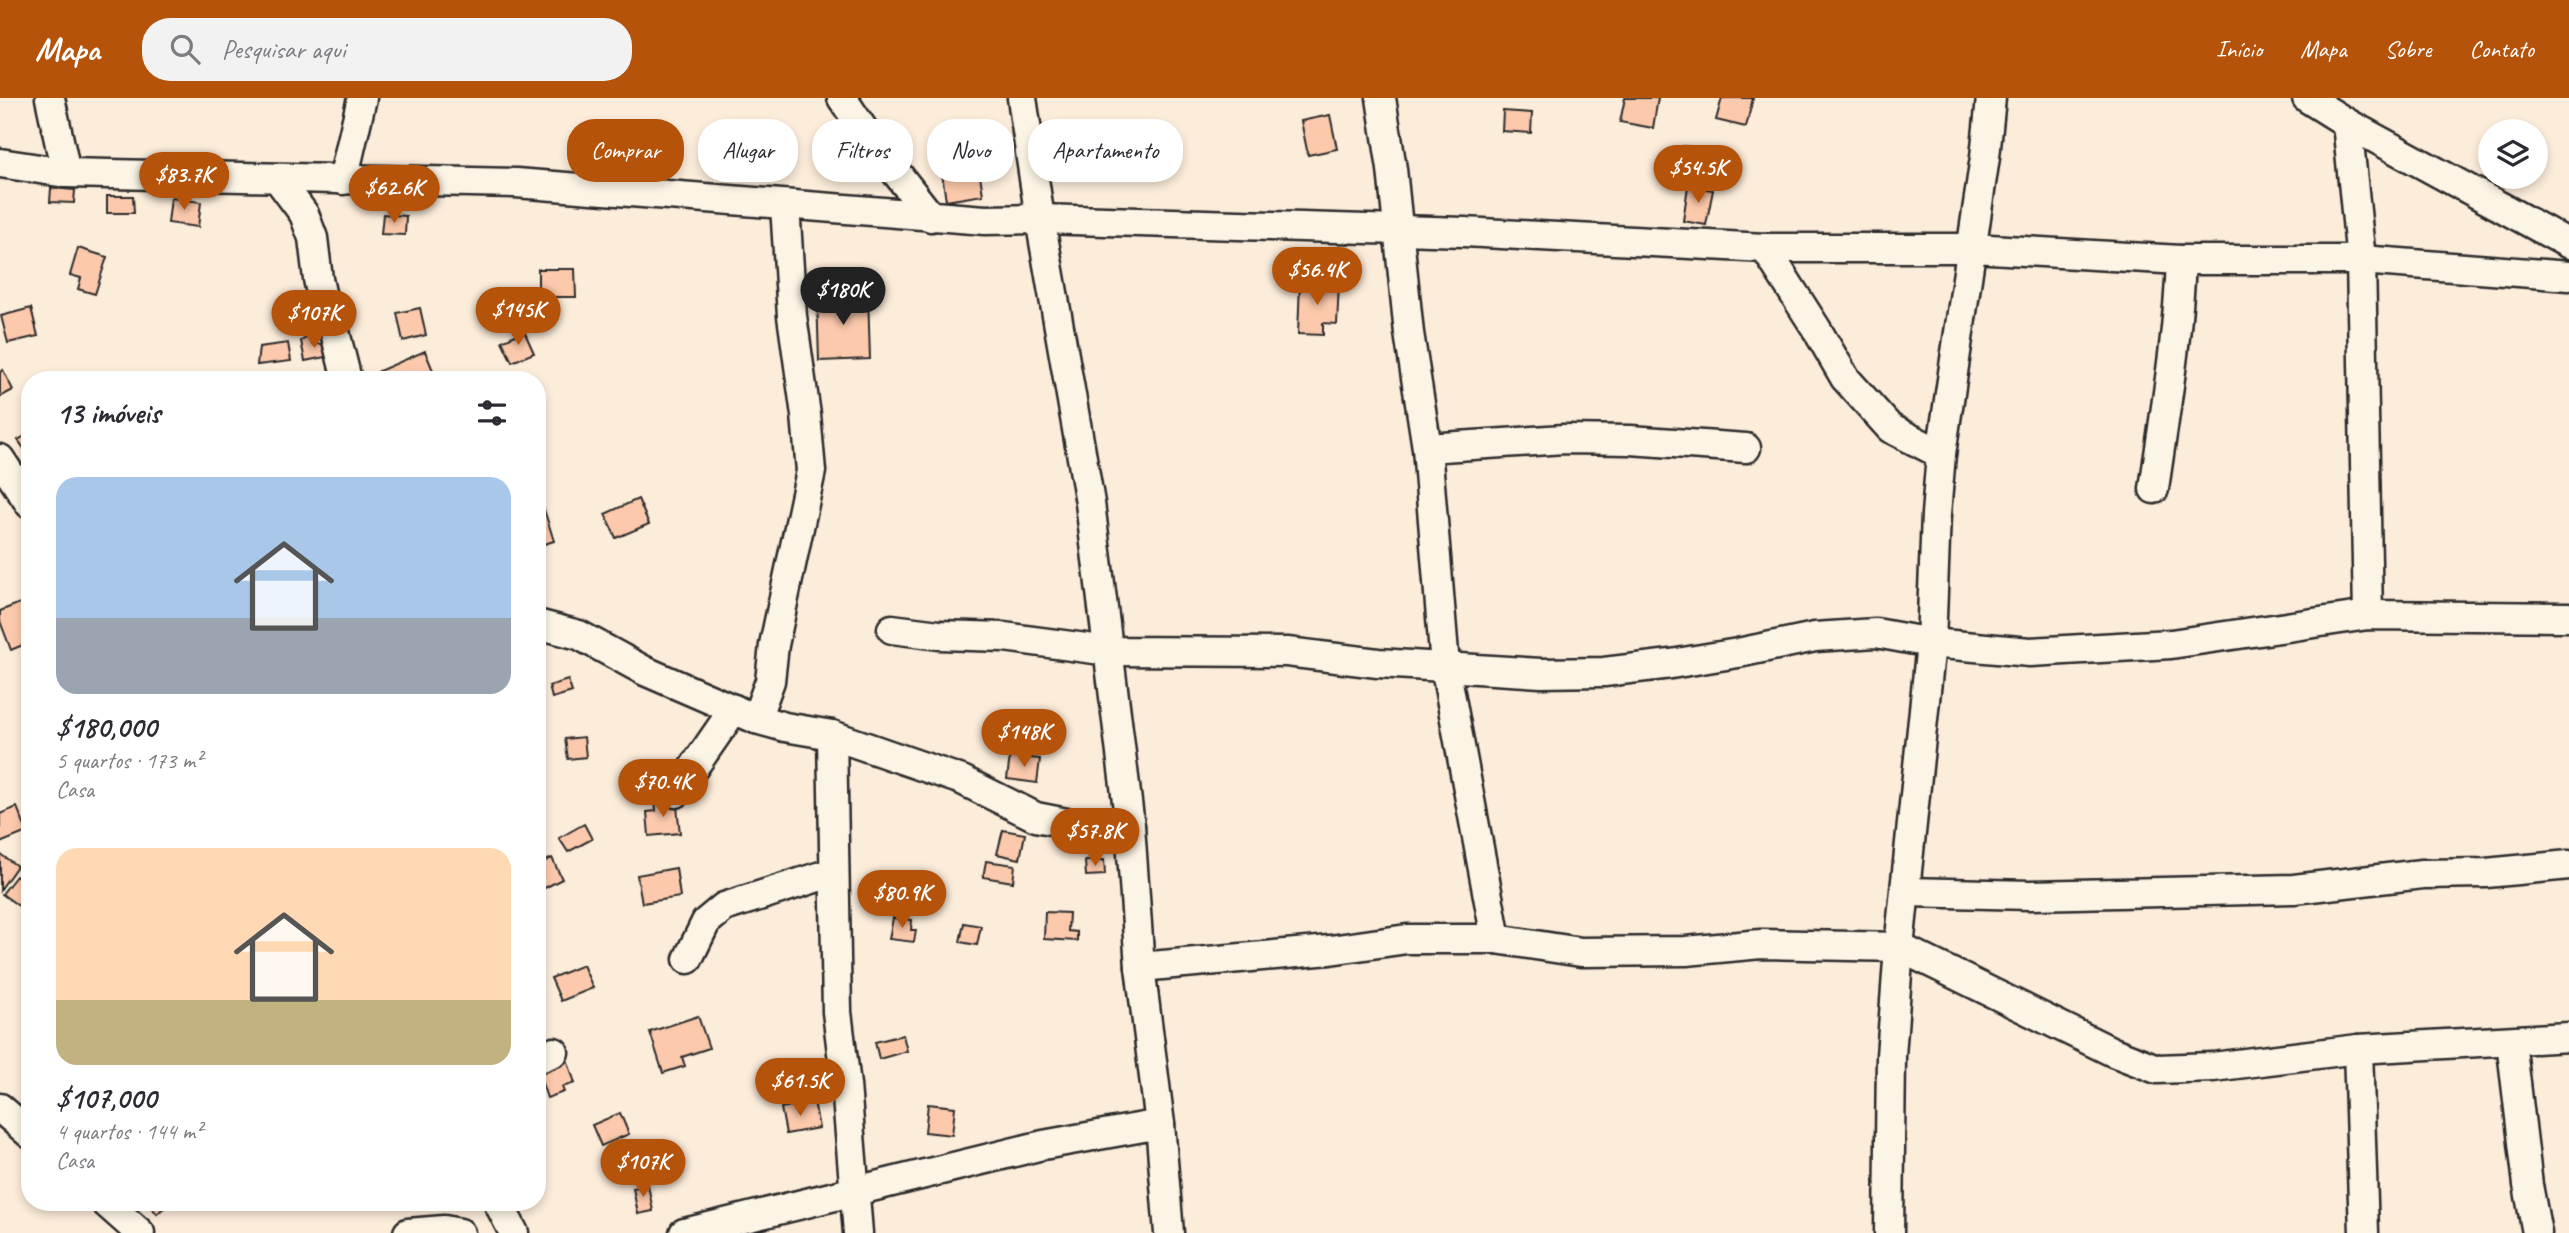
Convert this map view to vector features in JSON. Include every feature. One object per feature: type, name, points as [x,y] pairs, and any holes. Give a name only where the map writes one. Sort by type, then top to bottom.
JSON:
[{"type":"street","points":[[50,98],[66,173]]},
{"type":"street","points":[[343,180],[362,98]]},
{"type":"street","points":[[842,98],[867,135],[931,216]]},
{"type":"street","points":[[1022,98],[1040,219],[1090,503],[1130,826],[1140,967],[1160,1124],[1169,1233]]},
{"type":"street","points":[[1381,98],[1399,231],[1409,333],[1427,448],[1445,666],[1496,940]]},
{"type":"street","points":[[1889,1233],[1891,1069],[1899,947],[1931,643],[1941,454],[1986,157],[1991,98]]},
{"type":"street","points":[[2307,98],[2569,244]]},
{"type":"street","points":[[2347,122],[2361,260],[2368,615]]},
{"type":"street","points":[[0,163],[66,173],[516,183],[985,220],[1040,219],[1464,232],[1765,248],[1972,248],[2181,260],[2361,260],[2569,276]]},
{"type":"street","points":[[278,178],[304,214],[313,238],[323,302],[332,320],[344,371]]},
{"type":"street","points":[[677,793],[770,681],[774,645],[811,471],[792,316],[785,205]]},
{"type":"street","points":[[1765,248],[1845,379],[1890,428],[1941,454]]},
{"type":"street","points":[[2154,489],[2169,401],[2179,315],[2181,260]]},
{"type":"street","points":[[1427,448],[1564,439],[1630,440],[1746,448]]},
{"type":"street","points":[[0,459],[21,490]]},
{"type":"street","points":[[892,629],[939,635],[1004,637],[1109,650],[1287,652],[1378,663],[1541,673],[1604,672],[1738,653],[1815,637],[1876,633],[1931,643],[2029,652],[2171,644],[2368,615],[2569,617]]},
{"type":"street","points":[[546,626],[579,635],[645,671],[745,714],[785,727],[832,735],[962,780],[1036,817],[1082,826],[1130,826]]},
{"type":"street","points":[[832,735],[837,1012],[859,1233]]},
{"type":"street","points":[[1906,892],[2031,895],[2294,889],[2422,874],[2486,873],[2569,865]]},
{"type":"street","points":[[688,958],[706,922],[724,906],[834,872]]},
{"type":"street","points":[[1140,967],[1330,950],[1407,939],[1496,940],[1581,952],[1686,951],[1761,944],[1899,947],[2113,1052],[2157,1069],[2213,1067],[2358,1049],[2569,1037]]},
{"type":"street","points":[[2511,1041],[2528,1185],[2537,1233]]},
{"type":"street","points":[[2358,1049],[2364,1233]]},
{"type":"street","points":[[0,1108],[21,1126]]},
{"type":"street","points":[[684,1233],[1043,1145],[1160,1124]]},
{"type":"street","points":[[115,1211],[140,1233]]},
{"type":"street","points":[[503,1211],[514,1233]]},
{"type":"street","points":[[408,1233],[444,1230],[460,1233]]},
{"type":"building","points":[[1625,98],[1658,98],[1653,128],[1620,122]]},
{"type":"building","points":[[1722,98],[1753,98],[1746,127],[1716,120]]},
{"type":"building","points":[[1503,111],[1532,113],[1531,133],[1502,131]]},
{"type":"building","points":[[1330,115],[1337,149],[1308,155],[1301,121]]},
{"type":"building","points":[[1683,146],[1715,150],[1712,173],[1680,169]]},
{"type":"building","points":[[943,182],[981,182],[983,195],[946,201]]},
{"type":"building","points":[[1688,186],[1713,190],[1706,225],[1683,221]]},
{"type":"building","points":[[51,188],[75,190],[74,203],[50,202]]},
{"type":"building","points":[[107,196],[133,196],[134,213],[107,213]]},
{"type":"building","points":[[171,198],[201,202],[198,227],[168,223]]},
{"type":"building","points":[[383,214],[406,216],[405,235],[381,234]]},
{"type":"building","points":[[78,248],[107,257],[95,294],[78,289],[81,278],[70,275]]},
{"type":"building","points":[[538,269],[575,269],[576,297],[538,297]]},
{"type":"building","points":[[1300,282],[1339,284],[1337,324],[1323,323],[1323,335],[1298,334]]},
{"type":"building","points":[[868,293],[870,359],[819,361],[817,294]]},
{"type":"building","points":[[31,308],[38,336],[8,343],[1,316]]},
{"type":"building","points":[[420,308],[426,335],[403,341],[397,313]]},
{"type":"building","points":[[524,331],[534,353],[512,362],[502,341]]},
{"type":"building","points":[[308,337],[313,345],[327,343],[330,356],[305,361],[301,341]]},
{"type":"building","points":[[288,343],[291,361],[257,365],[259,347]]},
{"type":"building","points":[[425,351],[433,371],[379,371]]},
{"type":"building","points":[[3,370],[13,390],[0,397],[0,372]]},
{"type":"building","points":[[638,499],[649,524],[616,538],[605,514]]},
{"type":"building","points":[[546,516],[554,541],[546,543]]},
{"type":"building","points":[[21,603],[21,646],[11,650],[0,621],[0,611]]},
{"type":"building","points":[[568,680],[572,692],[552,698],[549,686]]},
{"type":"building","points":[[584,737],[586,757],[568,759],[565,739]]},
{"type":"building","points":[[1010,756],[1040,759],[1037,783],[1007,779]]},
{"type":"building","points":[[671,799],[672,807],[677,807],[680,833],[649,836],[647,812],[656,811],[655,800]]},
{"type":"building","points":[[17,807],[21,817],[21,834],[0,843],[0,814]]},
{"type":"building","points":[[584,824],[592,839],[568,852],[559,838]]},
{"type":"building","points":[[1003,830],[1025,834],[1020,859],[997,854]]},
{"type":"building","points":[[0,854],[17,866],[0,890]]},
{"type":"building","points":[[552,858],[562,879],[546,887],[546,861]]},
{"type":"building","points":[[1104,860],[1105,875],[1086,876],[1085,861]]},
{"type":"building","points":[[986,861],[1015,865],[1013,882],[983,877]]},
{"type":"building","points":[[676,868],[680,897],[642,903],[637,875]]},
{"type":"building","points":[[16,876],[21,880],[21,908],[2,894]]},
{"type":"building","points":[[1045,912],[1069,913],[1068,931],[1077,932],[1077,941],[1044,939]]},
{"type":"building","points":[[893,918],[912,920],[911,930],[916,930],[914,942],[889,939]]},
{"type":"building","points":[[964,923],[981,926],[977,945],[960,942]]},
{"type":"building","points":[[583,965],[593,988],[561,1001],[551,978]]},
{"type":"building","points":[[698,1016],[709,1048],[682,1057],[685,1066],[663,1073],[650,1032]]},
{"type":"building","points":[[903,1035],[907,1051],[879,1059],[875,1042]]},
{"type":"building","points":[[566,1056],[575,1083],[562,1087],[564,1092],[547,1098],[546,1063]]},
{"type":"building","points":[[814,1101],[819,1128],[786,1134],[781,1108]]},
{"type":"building","points":[[928,1104],[955,1107],[952,1135],[925,1132]]},
{"type":"building","points":[[620,1113],[629,1134],[601,1146],[592,1125]]},
{"type":"building","points":[[648,1185],[653,1211],[638,1214],[633,1188]]}]
